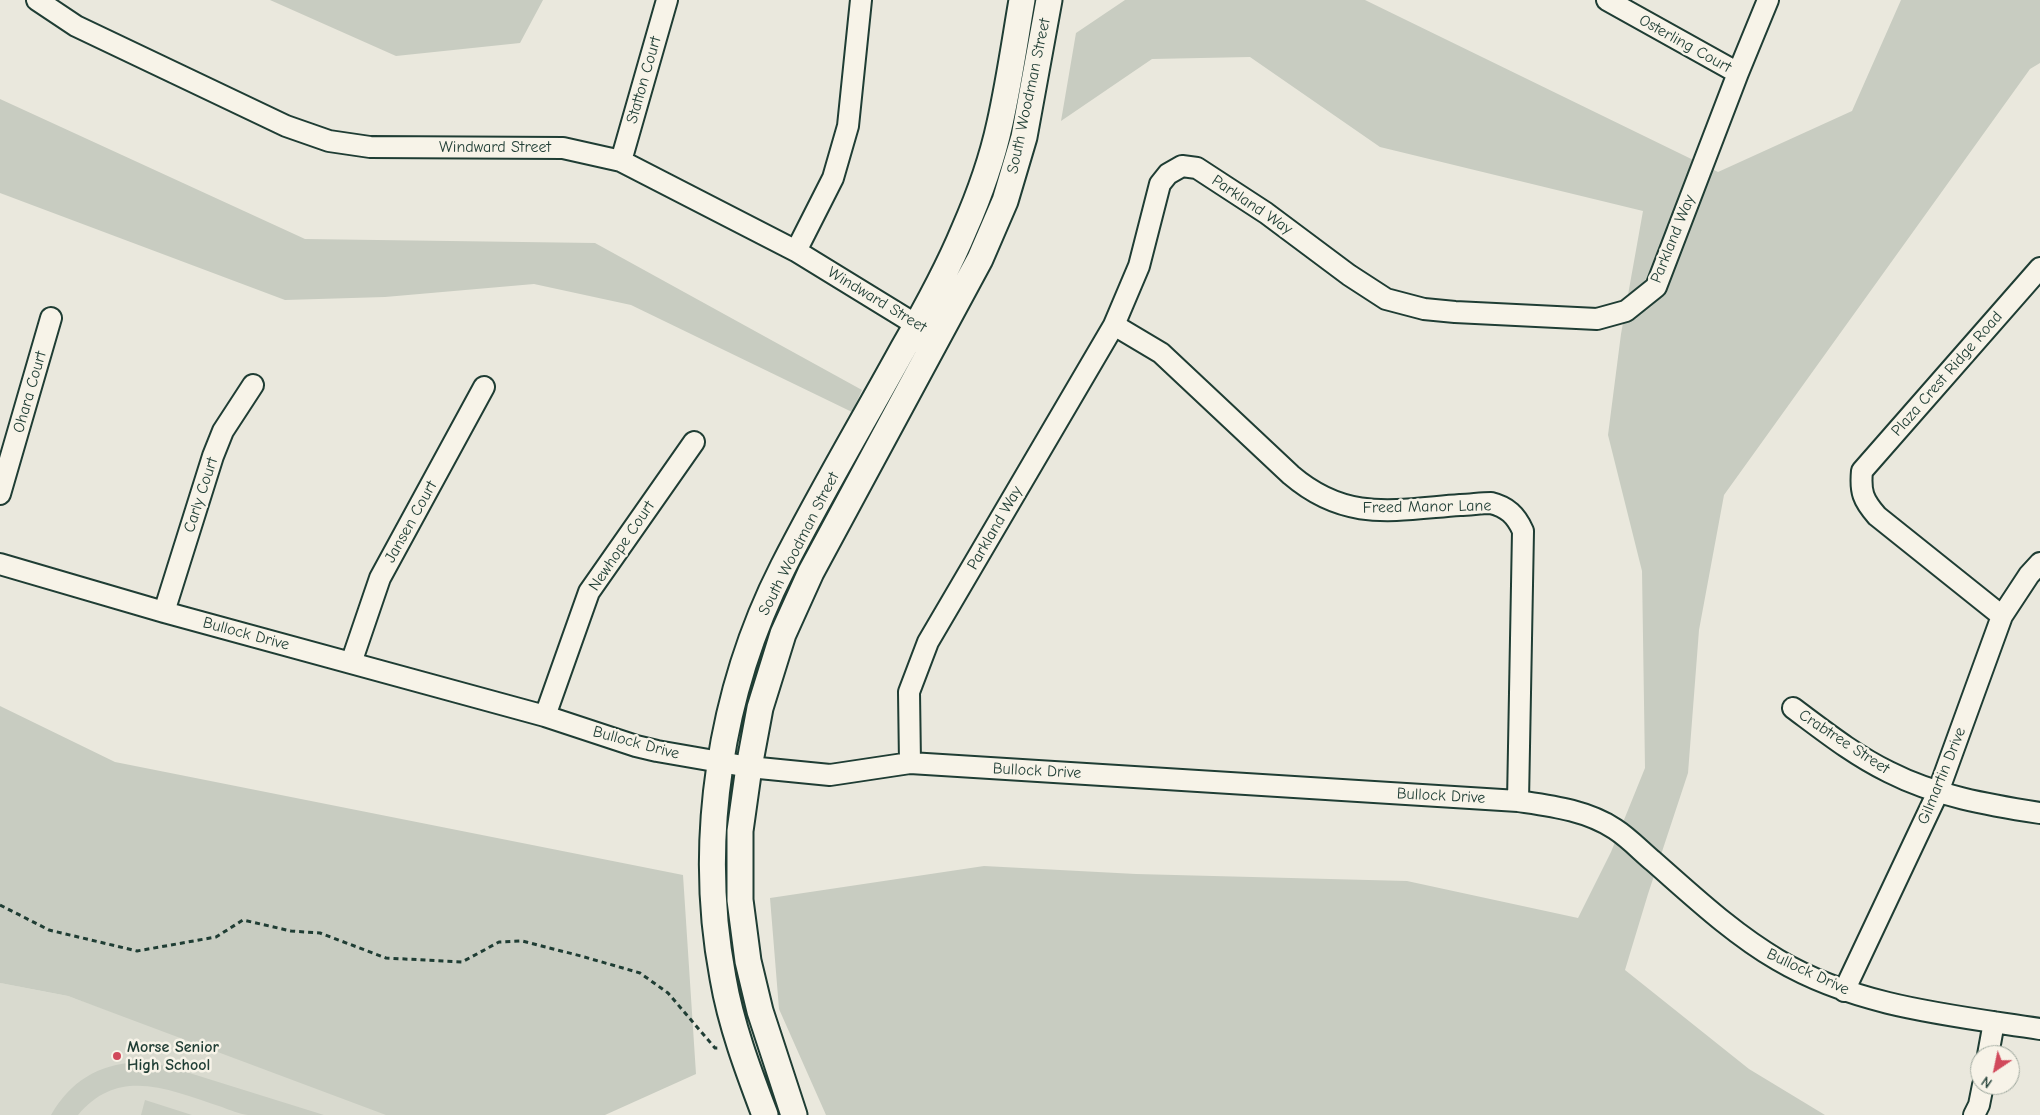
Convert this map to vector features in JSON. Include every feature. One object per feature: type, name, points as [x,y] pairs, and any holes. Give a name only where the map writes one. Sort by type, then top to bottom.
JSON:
[{"type":"main road","name":"South Woodman Street","points":[[765,1115],[740,1049],[723,979],[714,908],[713,837],[720,762],[736,690],[759,621],[783,567],[939,285],[960,240],[985,176],[1000,124],[1022,0]]},
{"type":"main road","name":"South Woodman Street","points":[[794,1115],[760,1011],[748,961],[741,909],[740,831],[760,708],[783,634],[811,572],[980,259],[1005,201],[1024,137],[1049,0]]},
{"type":"street","name":"Windward Street","points":[[36,0],[76,26],[286,126],[329,141],[370,147],[563,148],[621,161],[796,251],[938,338]]},
{"type":"street","name":"Statton Court","points":[[621,161],[667,0]]},
{"type":"street","points":[[796,251],[833,178],[848,126],[862,0]]},
{"type":"street","name":"Osterling Court","points":[[1607,0],[1738,73]]},
{"type":"street","name":"Parkland Way","points":[[910,764],[909,692],[928,642],[1114,325],[1139,266],[1160,184],[1168,174],[1182,166],[1198,168],[1266,213],[1349,275],[1386,299],[1424,308],[1455,312],[1597,319],[1626,311],[1656,287],[1768,0]]},
{"type":"street","name":"Plaza Crest Ridge Road","points":[[2002,616],[1876,516],[1864,501],[1861,484],[1862,471],[2040,268]]},
{"type":"street","name":"Ohara Court","points":[[0,494],[51,318]]},
{"type":"street","name":"Freed Manor Lane","points":[[1114,325],[1161,353],[1302,485],[1327,500],[1354,508],[1381,511],[1491,503],[1500,505],[1514,516],[1523,531],[1518,801]]},
{"type":"street","name":"Carly Court","points":[[164,612],[222,431],[253,385]]},
{"type":"street","name":"Jansen Court","points":[[351,663],[380,578],[484,387]]},
{"type":"street","name":"Newhope Court","points":[[545,716],[589,592],[694,442]]},
{"type":"street","name":"Gilmartin Drive","points":[[1844,991],[1938,792],[2002,616],[2029,575],[2040,563]]},
{"type":"street","name":"Bullock Drive","points":[[0,564],[164,612],[545,716],[636,746],[749,767],[830,776],[910,764],[1518,801],[1568,809],[1615,829],[1749,942],[1779,961],[1844,991],[1895,1006],[2040,1029]]},
{"type":"street","name":"Crabtree Street","points":[[1793,708],[1831,736],[1890,773],[1938,792],[1987,805],[2040,813]]},
{"type":"street","points":[[1990,1045],[1994,1022]]},
{"type":"street","points":[[1974,1115],[1981,1095]]},
{"type":"path","points":[[0,904],[49,930],[137,951],[216,937],[243,920],[291,931],[320,933],[386,958],[462,962],[498,942],[522,941],[640,973],[668,992],[715,1048],[740,1049]]},
{"type":"shaded area","points":[[270,0],[543,0],[520,43],[396,56]]},
{"type":"shaded area","points":[[1125,0],[1365,0],[1718,172],[1852,111],[1901,0],[2040,0],[2040,63],[2030,69],[1724,495],[1699,630],[1688,773],[1625,970],[1749,1069],[1825,1115],[826,1115],[779,1009],[770,898],[984,866],[1136,874],[1407,881],[1578,918],[1611,852],[1645,768],[1642,571],[1608,435],[1621,334],[1643,211],[1380,147],[1250,57],[1152,59],[1061,121],[1076,33]]},
{"type":"shaded area","points":[[0,99],[305,239],[595,243],[862,390],[852,412],[631,305],[534,284],[385,297],[285,300],[0,193]]},
{"type":"shaded area","points":[[0,706],[115,762],[683,875],[696,1074],[605,1115],[386,1115],[68,996],[0,983]]},
{"type":"shaded area","name":"Morse Senior High School","points":[[0,983],[68,996],[399,1115],[0,1115]]},
{"type":"shaded area","points":[[137,1062],[167,1066],[324,1115],[248,1115],[165,1089],[129,1086],[111,1090],[94,1100],[78,1115],[51,1115],[67,1093],[86,1077],[110,1067]]},
{"type":"shaded area","points":[[145,1100],[192,1115],[141,1115]]},
{"type":"place","name":"Morse Senior High School","points":[[117,1056]]}]
